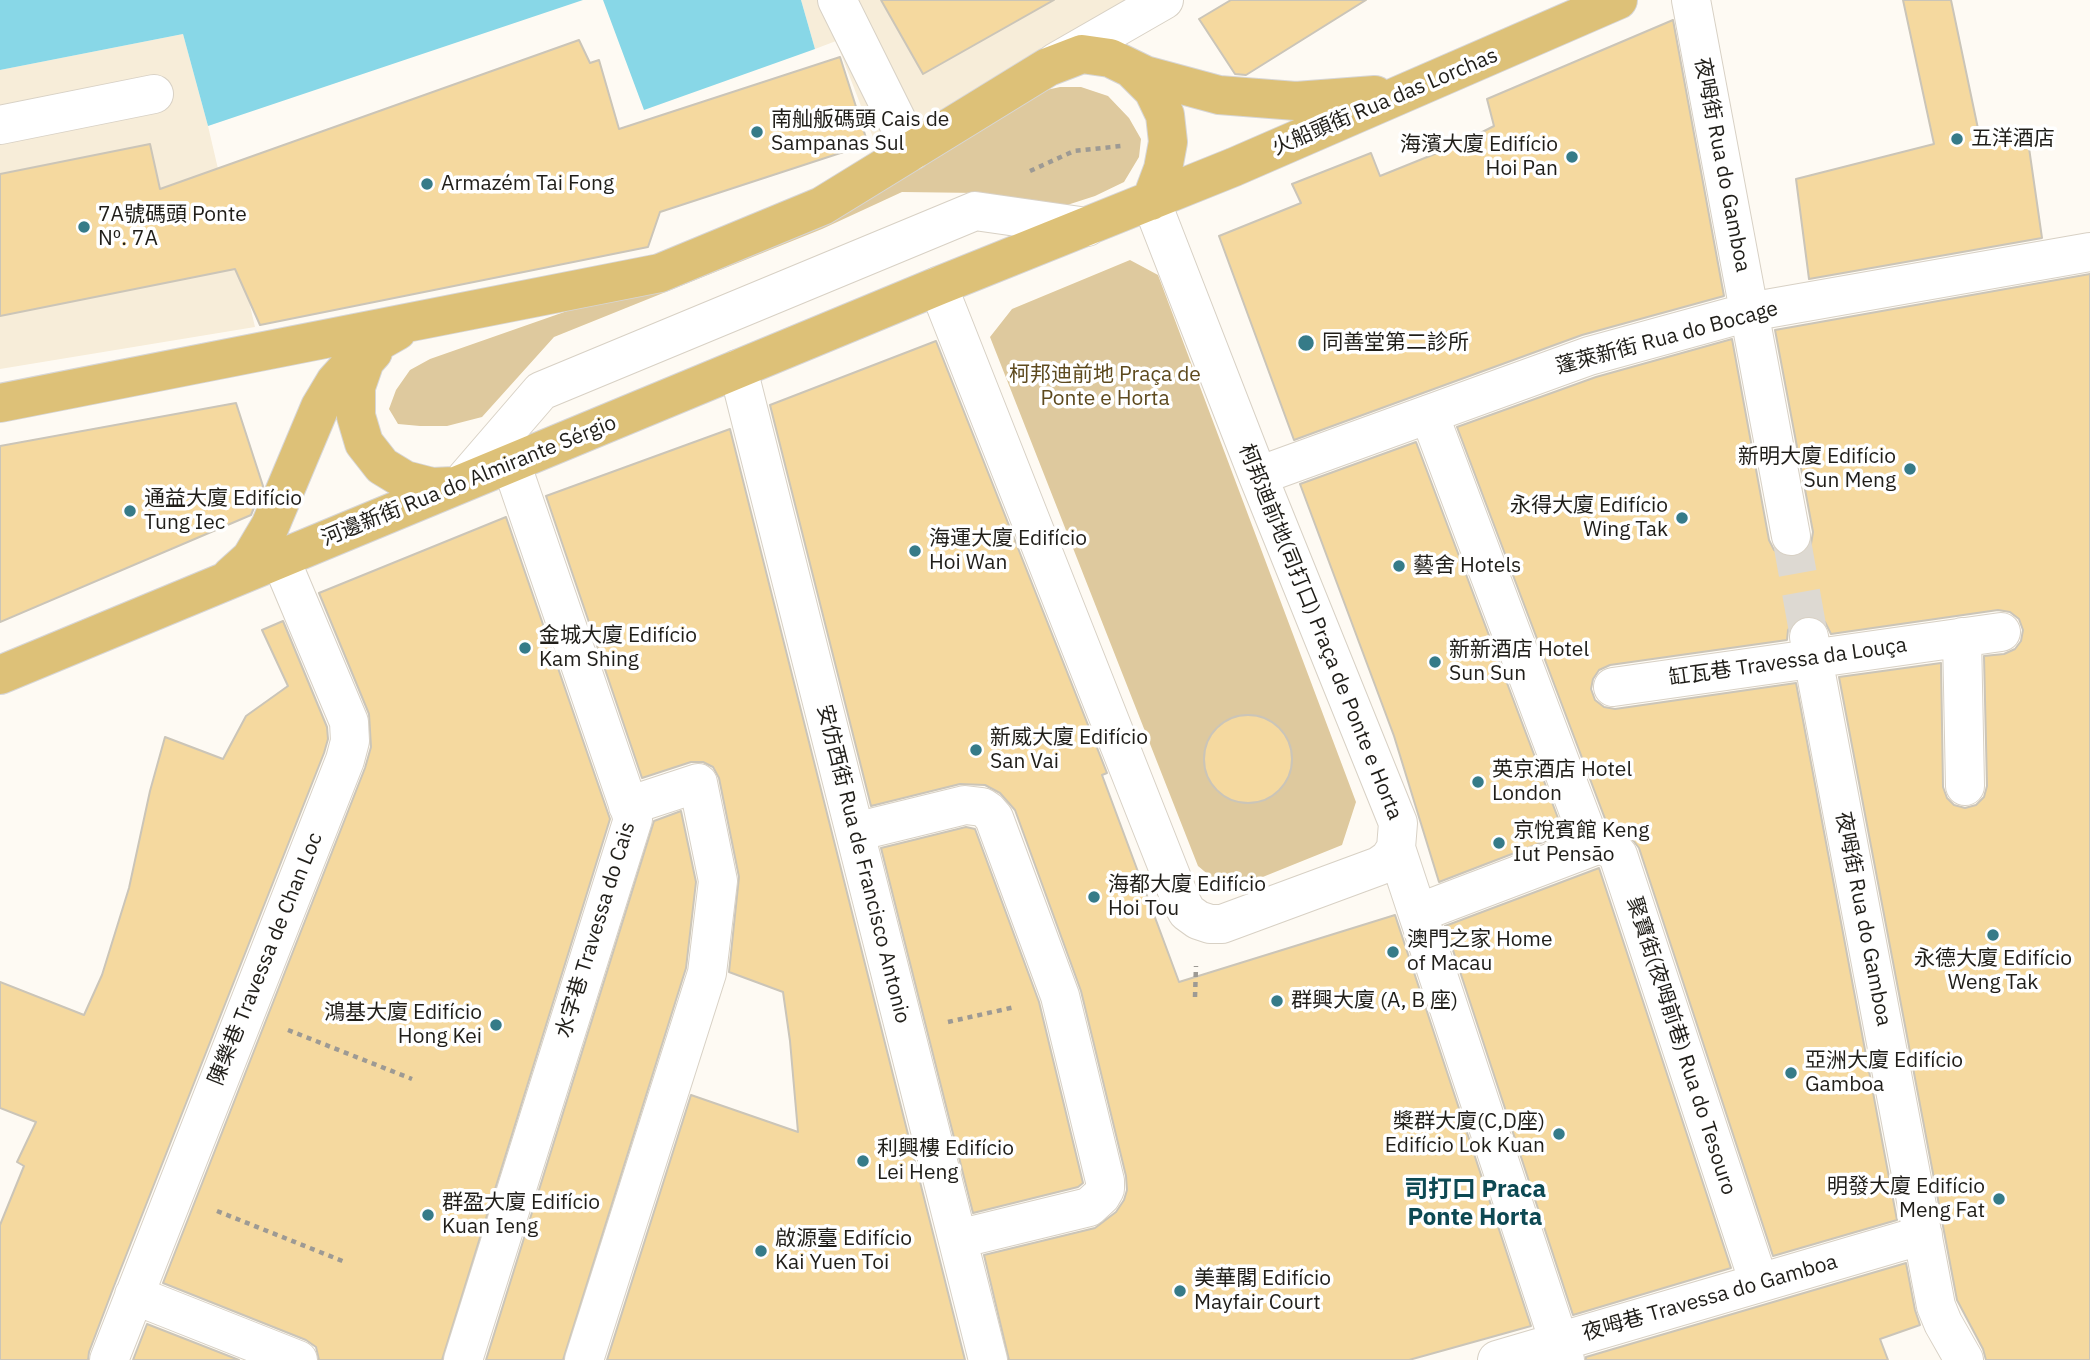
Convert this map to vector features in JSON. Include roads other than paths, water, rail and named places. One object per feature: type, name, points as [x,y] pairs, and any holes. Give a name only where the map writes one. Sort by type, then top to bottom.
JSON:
[{"type":"main road","name":"火船頭街 Rua das Lorchas","points":[[1152,201],[1445,77],[1618,0]]},
{"type":"main road","points":[[0,403],[660,273],[822,206],[1048,67],[1082,54],[1110,58],[1133,71],[1219,95],[1296,102],[1372,96],[1445,77]]},
{"type":"main road","points":[[938,286],[1152,201],[1163,169],[1168,142],[1165,115],[1153,90],[1133,71]]},
{"type":"main road","name":"河邊新街 Rua do Almirante Sérgio","points":[[0,675],[938,286]]},
{"type":"main road","points":[[224,582],[251,558],[270,526],[320,407],[335,383],[354,360],[384,339],[402,328],[429,318]]},
{"type":"main road","points":[[384,339],[365,361],[356,387],[356,416],[364,443],[382,466],[405,480],[432,487],[459,485]]},
{"type":"street","points":[[837,0],[912,151]]},
{"type":"street","points":[[1048,67],[1164,0]]},
{"type":"street","name":"夜呣街 Rua do Gamboa","points":[[1691,0],[1791,536]]},
{"type":"street","points":[[0,125],[154,94]]},
{"type":"street","name":"柯邦迪前地(司打口) Praça de Ponte e Horta","points":[[938,286],[1181,901],[1188,912],[1198,920],[1222,924],[1379,866],[1389,859],[1396,848],[1398,823],[1258,476],[1152,201]]},
{"type":"street","points":[[459,485],[541,391],[975,211],[1087,227]]},
{"type":"street","name":"蓬萊新街 Rua do Bocage","points":[[1258,476],[1589,356],[1749,312],[2090,252]]},
{"type":"street","name":"安仿西街 Rua de Francisco Antonio","points":[[738,369],[988,1360]]},
{"type":"street","points":[[1418,913],[1592,847],[1429,414]]},
{"type":"street","name":"水字巷 Travessa do Cais","points":[[463,1360],[633,819],[511,463]]},
{"type":"street","name":"陳樂巷 Travessa de Chan Loc","points":[[108,1360],[345,760],[350,741],[349,722],[280,558]]},
{"type":"street","name":"缸瓦巷 Travessa da Louça","points":[[1613,687],[1812,648],[1962,638],[2001,632]]},
{"type":"street","points":[[1962,638],[1965,786]]},
{"type":"street","name":"夜呣街 Rua do Gamboa","points":[[1812,648],[1936,1306],[1965,1360]]},
{"type":"street","points":[[584,1360],[707,973],[718,881],[698,783],[628,806]]},
{"type":"street","points":[[855,832],[965,805],[982,807],[988,811],[994,818],[1060,996],[1105,1189],[1089,1207],[957,1239]]},
{"type":"street","name":"聚寶街(夜呣前巷) Rua do Tesouro","points":[[1592,847],[1603,845],[1618,855],[1759,1283]]},
{"type":"street","points":[[1396,848],[1562,1351]]},
{"type":"street","name":"夜呣巷 Travessa do Gamboa","points":[[1496,1360],[1562,1351],[1759,1283],[1923,1235]]},
{"type":"street","points":[[134,1295],[298,1360]]},
{"type":"water","points":[[0,0],[583,0],[208,126],[183,34],[0,70]]},
{"type":"water","points":[[603,0],[801,0],[815,49],[644,110]]},
{"type":"tunnel","points":[[1791,536],[1809,637]]},
{"type":"place","name":"南舢舨碼頭 Cais de Sampanas Sul","points":[[757,132]]},
{"type":"place","name":"五洋酒店","points":[[1957,139]]},
{"type":"place","name":"海濱大廈 Edifício Hoi Pan","points":[[1572,157]]},
{"type":"place","name":"Armazém Tai Fong","points":[[427,184]]},
{"type":"place","name":"7A號碼頭 Ponte Nº. 7A","points":[[84,227]]},
{"type":"place","name":"同善堂第二診所","points":[[1306,343]]},
{"type":"place","name":"新明大廈 Edifício Sun Meng","points":[[1910,469]]},
{"type":"place","name":"通益大廈 Edifício Tung Iec","points":[[130,511]]},
{"type":"place","name":"永得大廈 Edifício Wing Tak","points":[[1682,518]]},
{"type":"place","name":"海運大廈 Edifício Hoi Wan","points":[[915,551]]},
{"type":"place","name":"藝舍 Hotels","points":[[1399,566]]},
{"type":"place","name":"金城大廈 Edifício Kam Shing","points":[[525,648]]},
{"type":"place","name":"新新酒店 Hotel Sun Sun","points":[[1435,662]]},
{"type":"place","name":"新威大廈 Edifício San Vai","points":[[976,750]]},
{"type":"place","name":"英京酒店 Hotel London","points":[[1478,782]]},
{"type":"place","name":"京悅賓館 Keng Iut Pensão","points":[[1499,843]]},
{"type":"place","name":"海都大廈 Edifício Hoi Tou","points":[[1094,897]]},
{"type":"place","name":"永德大廈 Edifício Weng Tak","points":[[1993,935]]},
{"type":"place","name":"澳門之家 Home of Macau","points":[[1393,952]]},
{"type":"place","name":"群興大廈 (A, B 座)","points":[[1277,1001]]},
{"type":"place","name":"鴻基大廈 Edifício Hong Kei","points":[[496,1025]]},
{"type":"place","name":"亞洲大廈 Edifício Gamboa","points":[[1791,1073]]},
{"type":"place","name":"槳群大廈(C,D座) Edifício Lok Kuan","points":[[1559,1134]]},
{"type":"place","name":"利興樓 Edifício Lei Heng","points":[[863,1161]]},
{"type":"place","name":"明發大廈 Edifício Meng Fat","points":[[1999,1199]]},
{"type":"place","name":"群盈大廈 Edifício Kuan Ieng","points":[[428,1215]]},
{"type":"place","name":"啟源臺 Edifício Kai Yuen Toi","points":[[761,1251]]},
{"type":"place","name":"美華閣 Edifício Mayfair Court","points":[[1180,1291]]},
{"type":"district","name":"司打口 Praca Ponte Horta","points":[[1475,1204]]},
{"type":"park label","name":"柯邦迪前地 Praça de Ponte e Horta","points":[[1105,387]]}]
